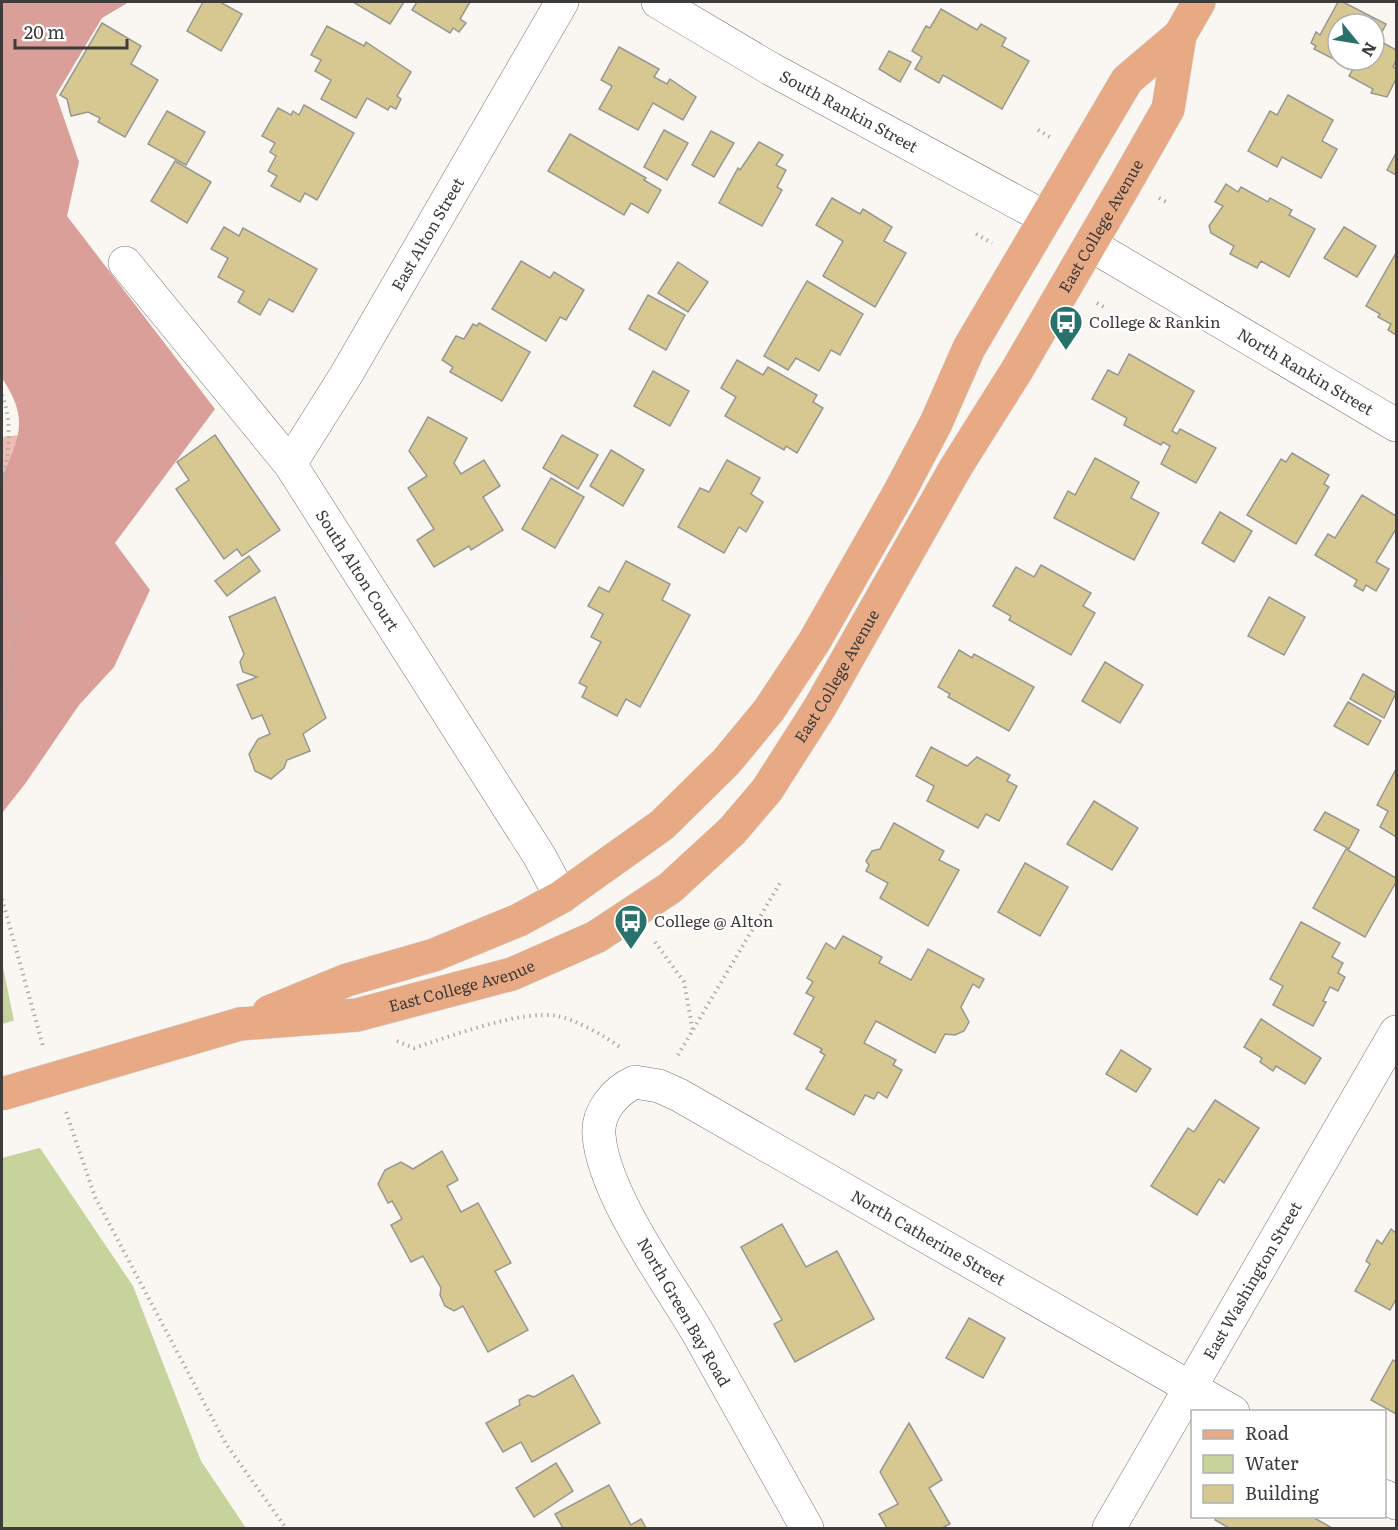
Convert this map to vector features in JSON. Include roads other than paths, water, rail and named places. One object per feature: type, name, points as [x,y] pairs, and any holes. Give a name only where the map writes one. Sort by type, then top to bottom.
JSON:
[{"type":"main road","name":"East College Avenue","points":[[2,1094],[240,1024],[347,980],[434,955],[519,920],[561,897],[662,825],[726,762],[769,710],[814,642],[936,423],[969,348],[1126,80],[1180,35],[1199,2]]},
{"type":"main road","name":"East College Avenue","points":[[240,1024],[357,1015],[512,974],[596,938],[670,888],[732,831],[767,790],[791,753],[956,467],[1091,245],[1168,109],[1180,35]]},
{"type":"street","name":"East Alton Street","points":[[290,464],[346,375],[562,2]]},
{"type":"street","name":"South Rankin Street","points":[[658,2],[771,69],[1044,217]]},
{"type":"street","name":"North Rankin Street","points":[[1091,245],[1396,425]]},
{"type":"street","name":"South Alton Court","points":[[125,263],[290,464],[540,857],[561,897]]},
{"type":"street","name":"East Washington Street","points":[[1108,1528],[1192,1388],[1396,1032]]},
{"type":"street","name":"North Catherine Street","points":[[641,1086],[1230,1410]]},
{"type":"street","name":"North Green Bay Road","points":[[641,1086],[600,1120],[599,1135],[607,1172],[622,1204],[699,1334],[807,1528]]},
{"type":"water","points":[[2,962],[40,1148],[133,1286],[201,1461],[246,1528],[2,1528]]},
{"type":"place","name":"College & Rankin","points":[[1066,351]]},
{"type":"place","name":"College @ Alton","points":[[631,950]]}]
